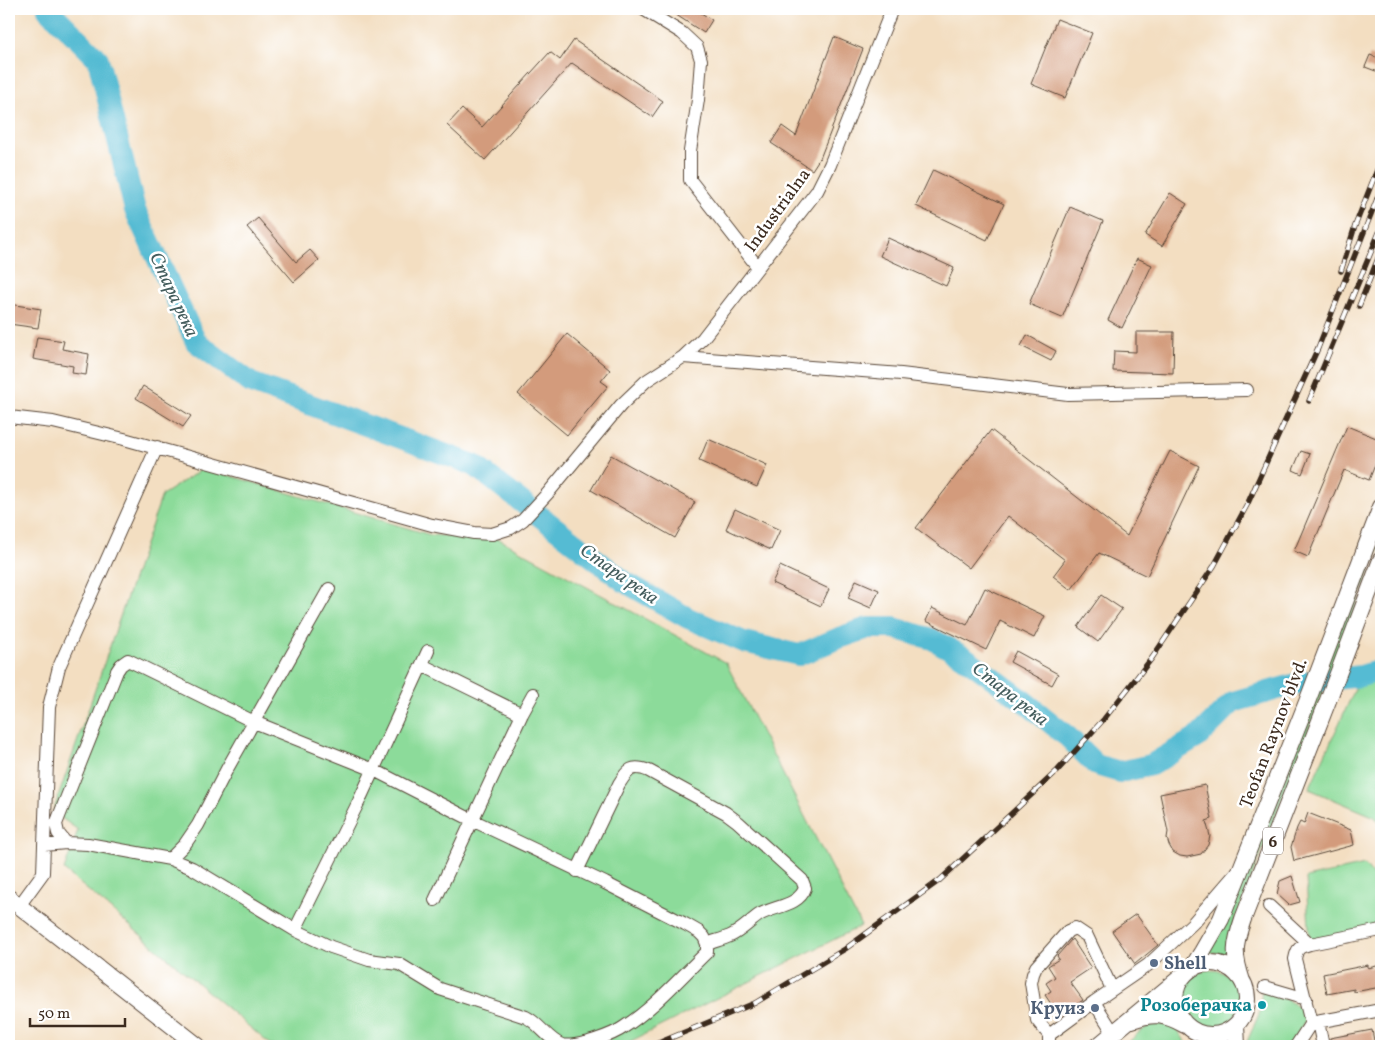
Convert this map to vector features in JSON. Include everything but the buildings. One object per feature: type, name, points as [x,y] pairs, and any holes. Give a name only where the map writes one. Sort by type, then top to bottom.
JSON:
[{"type":"main road","name":"Teofan Raynov blvd.","points":[[1188,971],[1202,952],[1220,919],[1242,867],[1381,507]]},
{"type":"main road","name":"6","points":[[1236,1046],[1236,1025],[1243,1015],[1247,1004],[1246,992],[1235,956],[1235,946],[1240,928],[1381,560]]},
{"type":"main road","points":[[14,902],[198,1046]]},
{"type":"main road","points":[[1098,1046],[1188,971],[1204,964],[1222,965],[1234,971],[1242,981]]},
{"type":"main road","name":"6","points":[[1188,971],[1179,982],[1174,997],[1177,1013],[1207,1046]]},
{"type":"main road","points":[[1119,1027],[1143,1016],[1158,1014],[1172,1018],[1204,1035],[1216,1035],[1227,1032],[1236,1025]]},
{"type":"street","points":[[643,9],[682,33],[697,47],[701,60],[698,100],[690,151],[690,180],[758,266]]},
{"type":"street","name":"Industrialna","points":[[157,447],[449,528],[492,534],[511,528],[523,520],[548,493],[621,405],[646,381],[682,357],[703,338],[817,191],[830,164],[892,9]]},
{"type":"street","points":[[682,357],[901,374],[1068,394],[1248,390]]},
{"type":"street","points":[[9,417],[53,422],[157,447],[59,667],[50,707],[43,873],[14,902]]},
{"type":"street","points":[[170,859],[185,844],[198,825],[227,768],[329,589]]},
{"type":"street","points":[[295,930],[374,770],[428,651]]},
{"type":"street","points":[[44,845],[88,844],[170,859],[192,868],[295,930],[331,948],[369,960],[400,964],[440,989],[531,1019],[558,1042],[570,1046],[609,1036],[623,1028],[644,1013],[707,952],[708,944],[704,937],[684,924],[605,883],[472,820],[374,770],[254,722],[128,660],[120,665],[117,671],[56,824],[58,833],[66,843]]},
{"type":"street","points":[[422,665],[522,714]]},
{"type":"street","points":[[435,900],[533,694]]},
{"type":"street","points":[[577,871],[619,784],[626,772],[632,768],[640,767],[649,771],[711,805],[738,822],[802,880],[805,888],[803,894],[794,900],[761,914],[731,935],[708,944]]},
{"type":"street","points":[[1112,989],[1087,936],[1075,928],[1068,931],[1032,974],[1037,1020],[1049,1040],[1094,1002],[1148,965],[1193,923],[1242,867]]},
{"type":"street","points":[[1269,906],[1310,944]]},
{"type":"street","points":[[1323,1046],[1306,999],[1295,960],[1296,953],[1300,947],[1310,944],[1381,930]]},
{"type":"street","points":[[1264,987],[1306,999]]},
{"type":"street","points":[[1094,1002],[1119,1027]]},
{"type":"street","points":[[1296,1046],[1314,1023],[1381,1010]]},
{"type":"green space","points":[[204,468],[431,535],[499,539],[726,663],[861,926],[621,1046],[272,1046],[64,870],[78,830],[53,812],[162,495]]},
{"type":"green space","points":[[1381,525],[1381,542],[1230,933],[1227,954],[1208,952]]},
{"type":"green space","points":[[1381,670],[1381,825],[1375,817],[1309,789],[1361,676]]},
{"type":"green space","points":[[1365,865],[1381,886],[1381,930],[1310,944],[1306,878]]},
{"type":"green space","points":[[1205,970],[1217,970],[1227,974],[1236,983],[1240,1005],[1232,1020],[1217,1028],[1205,1028],[1195,1024],[1186,1015],[1182,1005],[1182,993],[1186,983],[1195,974]]},
{"type":"green space","points":[[1262,990],[1302,1008],[1305,1021],[1289,1046],[1246,1046],[1259,1014]]},
{"type":"green space","points":[[1159,1024],[1170,1026],[1177,1030],[1187,1046],[1125,1046],[1144,1029]]},
{"type":"waterway","name":"Стара река","points":[[48,9],[98,59],[135,210],[196,342],[251,383],[474,465],[625,582],[688,618],[744,642],[799,655],[868,628],[894,628],[932,639],[964,657],[1020,698],[1068,737],[1096,765],[1120,772],[1151,765],[1198,737],[1233,702],[1299,683],[1361,676],[1381,670]]},
{"type":"railway","points":[[1341,271],[1355,226],[1381,160]]},
{"type":"railway","points":[[651,1046],[755,1003],[845,949],[940,880],[1057,771],[1104,719],[1152,658],[1214,566],[1247,505],[1318,348],[1381,189]]},
{"type":"railway","points":[[1309,401],[1381,228]]},
{"type":"railway","points":[[1359,306],[1381,251]]},
{"type":"place","name":"Shell","points":[[1154,963]]},
{"type":"place","name":"Розоберачка","points":[[1262,1005]]},
{"type":"place","name":"Круиз","points":[[1095,1008]]}]
